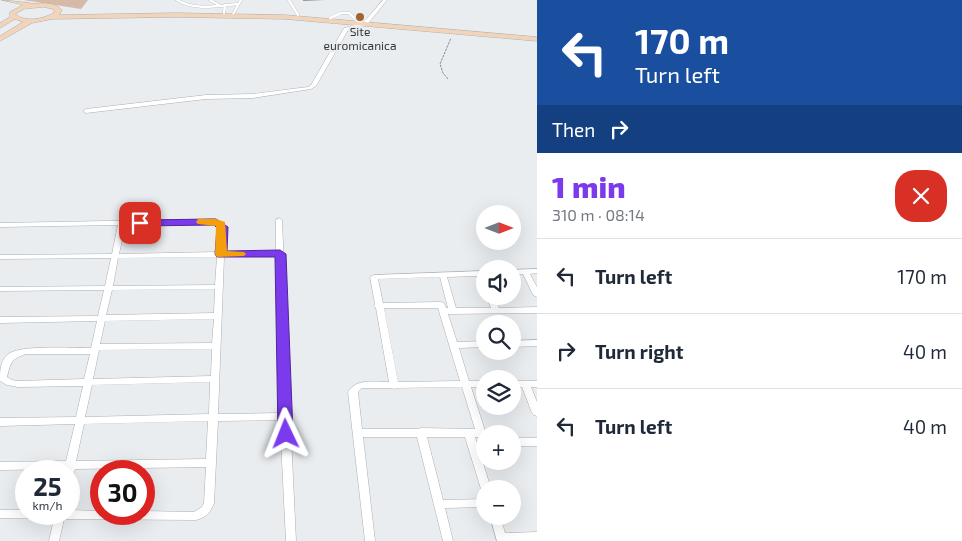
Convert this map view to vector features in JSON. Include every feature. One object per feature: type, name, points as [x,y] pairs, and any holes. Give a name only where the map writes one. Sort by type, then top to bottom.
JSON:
[{"type":"street","points":[[5,0],[35,5],[50,5],[58,9],[109,12],[224,13],[537,38]]},
{"type":"street","points":[[86,111],[199,98],[252,96],[309,88],[313,86],[346,29],[366,23],[385,0]]},
{"type":"street","points":[[0,4],[13,15],[32,20]]},
{"type":"street","points":[[0,26],[18,9],[35,5]]},
{"type":"street","points":[[52,16],[58,13],[58,9]]},
{"type":"street","points":[[0,39],[32,20],[52,16],[232,14],[298,15],[455,32],[537,38]]},
{"type":"street","points":[[279,220],[291,541]]},
{"type":"street","points":[[0,225],[218,222],[222,227],[208,507],[200,515],[80,514]]},
{"type":"street","points":[[71,460],[122,223]]},
{"type":"street","points":[[0,257],[280,254]]},
{"type":"street","points":[[521,272],[537,271]]},
{"type":"street","points":[[526,272],[537,295]]},
{"type":"street","points":[[394,386],[374,277],[476,274]]},
{"type":"street","points":[[442,275],[453,311]]},
{"type":"street","points":[[0,289],[220,287]]},
{"type":"street","points":[[378,306],[441,304],[479,425]]},
{"type":"street","points":[[494,305],[496,310]]},
{"type":"street","points":[[444,311],[537,310]]},
{"type":"street","points":[[0,320],[218,316]]},
{"type":"street","points":[[521,344],[537,343]]},
{"type":"street","points":[[453,345],[476,344]]},
{"type":"street","points":[[215,379],[13,383],[6,382],[2,375],[7,361],[22,352],[217,346]]},
{"type":"street","points":[[370,541],[355,388],[361,385],[476,384]]},
{"type":"street","points":[[521,384],[537,384]]},
{"type":"street","points":[[525,384],[537,412]]},
{"type":"street","points":[[0,422],[285,416]]},
{"type":"street","points":[[359,433],[421,432],[469,433],[476,435]]},
{"type":"street","points":[[421,432],[448,541]]},
{"type":"street","points":[[469,433],[483,480]]},
{"type":"street","points":[[521,442],[537,442]]},
{"type":"street","points":[[80,469],[211,464]]},
{"type":"street","points":[[0,466],[15,467]]},
{"type":"street","points":[[438,504],[476,503]]},
{"type":"street","points":[[0,514],[15,514]]},
{"type":"street","points":[[54,541],[58,525]]},
{"type":"street","points":[[497,525],[501,538],[537,537]]},
{"type":"lane","points":[[177,0],[194,6],[236,4]]},
{"type":"lane","points":[[210,0],[221,5]]},
{"type":"lane","points":[[233,0],[236,4]]},
{"type":"lane","points":[[232,14],[236,4],[241,0]]},
{"type":"lane","points":[[289,0],[298,15]]},
{"type":"lane","points":[[224,13],[225,5]]},
{"type":"path","points":[[448,79],[441,70],[440,61],[455,32]]},
{"type":"shaded area","points":[[23,0],[88,0],[81,9]]},
{"type":"slow traffic","points":[[201,222],[218,222],[221,224],[221,254],[240,254]]},
{"type":"place","name":"Site euromicanica","points":[[360,17]]},
{"type":"route","points":[[140,223],[218,222],[222,227],[221,254],[280,254],[286,434]]}]
